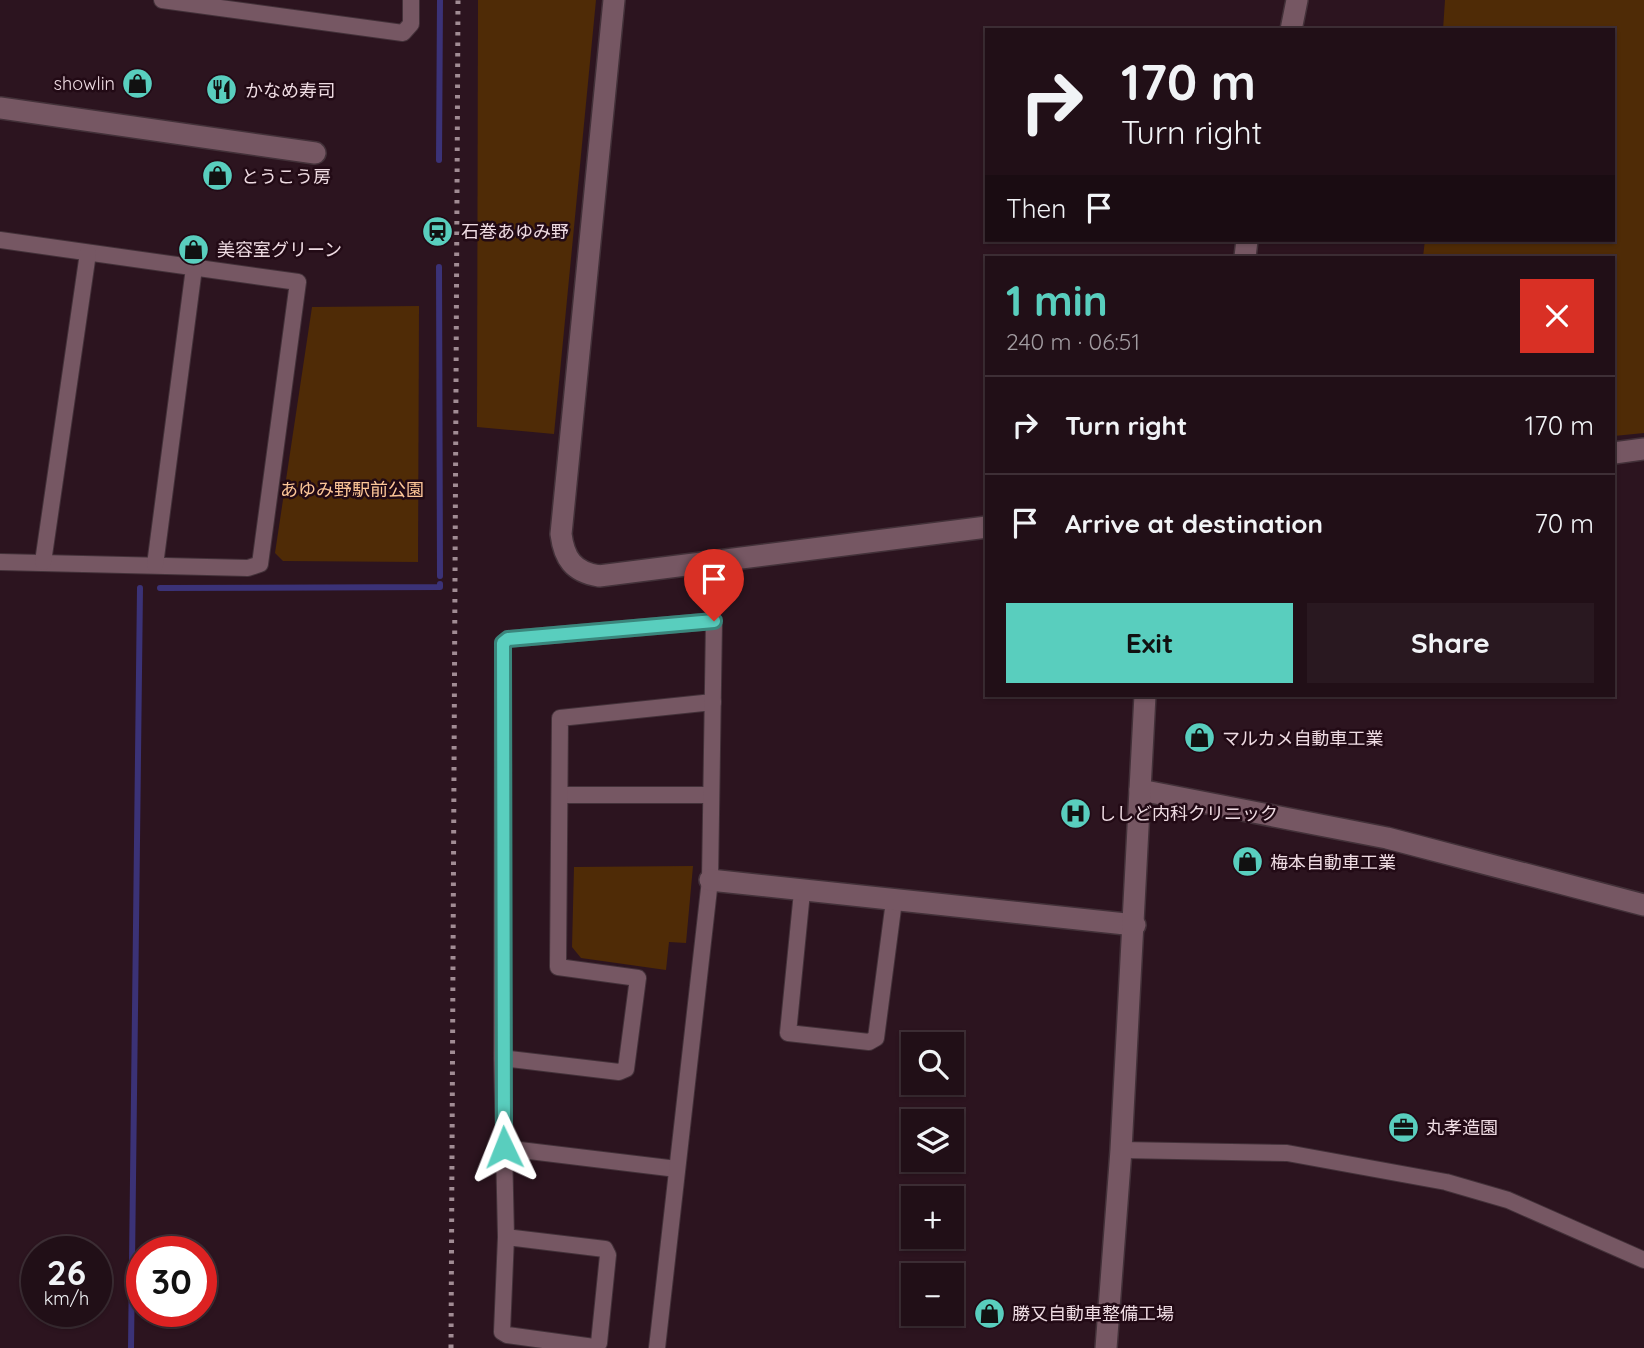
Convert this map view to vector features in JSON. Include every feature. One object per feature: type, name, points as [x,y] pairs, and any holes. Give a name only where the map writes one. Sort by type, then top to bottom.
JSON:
[{"type":"street","points":[[162,0],[252,6],[403,33],[411,24],[411,0]]},
{"type":"street","points":[[614,0],[561,534],[564,553],[584,573],[598,576],[985,527]]},
{"type":"street","points":[[1291,28],[1297,0]]},
{"type":"street","points":[[0,108],[315,153]]},
{"type":"street","points":[[0,240],[298,282],[264,551],[260,564],[248,568],[0,562]]},
{"type":"street","points":[[43,562],[88,253]]},
{"type":"street","points":[[155,565],[194,268]]},
{"type":"street","points":[[1615,453],[1644,449]]},
{"type":"street","points":[[506,1237],[605,1249],[608,1255],[599,1343],[594,1347],[507,1335],[502,1332],[506,1237],[502,1058],[503,643],[508,639],[714,621],[710,880],[657,1348]]},
{"type":"street","points":[[1106,1348],[1135,925],[1145,697]]},
{"type":"street","points":[[502,1058],[619,1072],[626,1069],[638,978],[558,967],[560,718],[713,702]]},
{"type":"street","points":[[1140,790],[1387,838],[1644,905]]},
{"type":"street","points":[[561,795],[710,795]]},
{"type":"street","points":[[710,880],[802,892],[1135,925]]},
{"type":"street","points":[[802,892],[788,1033],[869,1042],[876,1038],[894,901]]},
{"type":"street","points":[[504,1147],[677,1169]]},
{"type":"street","points":[[1121,1150],[1287,1153],[1446,1182],[1508,1200],[1644,1260]]},
{"type":"green space","points":[[478,0],[596,0],[554,434],[477,427]]},
{"type":"green space","points":[[1445,0],[1644,0],[1644,433],[1615,436],[1615,256],[1423,256],[1425,242],[1615,242],[1615,28],[1443,28]]},
{"type":"green space","name":"あゆみ野駅前公園","points":[[419,306],[418,562],[283,561],[275,553],[312,307]]},
{"type":"green space","points":[[693,866],[686,943],[669,942],[666,970],[581,958],[572,947],[574,867]]},
{"type":"waterway","points":[[439,160],[440,0]]},
{"type":"waterway","points":[[439,267],[440,576]]},
{"type":"waterway","points":[[160,588],[440,587],[440,584]]},
{"type":"waterway","points":[[131,1348],[140,588]]},
{"type":"railway","points":[[451,1348],[458,0]]},
{"type":"place","name":"showlin","points":[[138,83]]},
{"type":"place","name":"かなめ寿司","points":[[222,90]]},
{"type":"place","name":"とうこう房","points":[[218,176]]},
{"type":"place","name":"石巻あゆみ野","points":[[438,231]]},
{"type":"place","name":"美容室グリーン","points":[[194,249]]},
{"type":"place","name":"マルカメ自動車工業","points":[[1199,738]]},
{"type":"place","name":"ししど内科クリニック","points":[[1075,813]]},
{"type":"place","name":"梅本自動車工業","points":[[1247,862]]},
{"type":"place","name":"丸孝造園","points":[[1403,1127]]},
{"type":"place","name":"勝又自動車整備工場","points":[[989,1313]]},
{"type":"route","points":[[504,1147],[503,643],[508,639],[714,621]]}]
